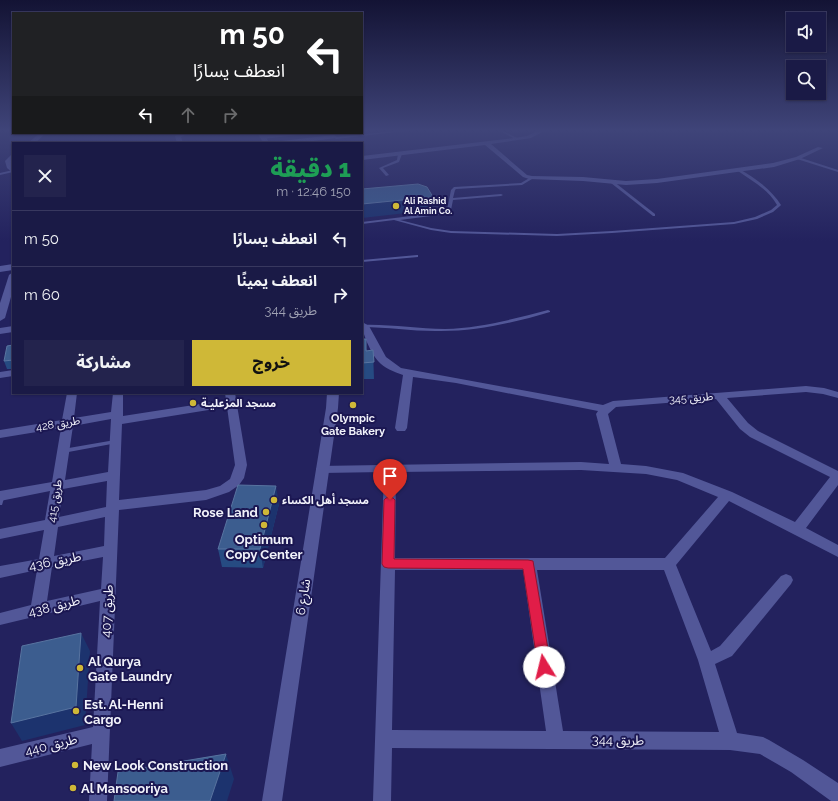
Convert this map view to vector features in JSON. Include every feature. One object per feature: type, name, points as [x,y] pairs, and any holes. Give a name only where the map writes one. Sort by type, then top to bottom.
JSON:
[{"type":"street","points":[[514,166],[525,176],[531,178],[583,179],[612,182],[651,182],[764,166]]},
{"type":"street","points":[[0,269],[12,267]]},
{"type":"street","points":[[0,287],[11,285]]},
{"type":"street","points":[[1,312],[11,285]]},
{"type":"street","points":[[1,312],[12,308]]},
{"type":"street","points":[[363,326],[382,359],[397,370],[605,408],[603,417],[616,467]]},
{"type":"street","points":[[0,331],[12,329]]},
{"type":"street","points":[[0,375],[12,373]]},
{"type":"street","points":[[401,428],[408,373]]},
{"type":"street","name":"طريق 345","points":[[605,408],[619,403],[806,389],[824,391],[838,395]]},
{"type":"street","name":"طريق 415","points":[[38,610],[72,394]]},
{"type":"street","name":"طريق 407","points":[[98,801],[118,394]]},
{"type":"street","name":"شارع 6","points":[[272,801],[333,394]]},
{"type":"street","points":[[719,396],[744,426],[754,434],[838,476],[797,529]]},
{"type":"street","points":[[0,534],[52,524],[112,509],[206,495],[220,491],[232,485],[240,475],[241,465],[230,398],[117,418]]},
{"type":"street","name":"طريق 428","points":[[0,434],[67,422],[117,418]]},
{"type":"street","points":[[322,469],[581,466],[646,470],[679,476],[727,495],[797,529],[838,552]]},
{"type":"street","points":[[382,801],[390,469]]},
{"type":"street","points":[[1,498],[115,474]]},
{"type":"street","points":[[388,564],[669,564],[727,495]]},
{"type":"street","name":"طريق 436","points":[[0,572],[110,550]]},
{"type":"street","points":[[528,564],[556,740]]},
{"type":"street","points":[[669,564],[706,660],[730,741]]},
{"type":"street","points":[[706,660],[726,651],[786,580]]},
{"type":"street","name":"طريق 438","points":[[0,619],[108,593]]},
{"type":"street","name":"طريق 440","points":[[0,758],[101,733]]},
{"type":"street","name":"طريق 344","points":[[384,739],[730,741],[763,746],[797,766],[838,794]]},
{"type":"lane","points":[[385,166],[381,168],[387,175]]},
{"type":"lane","points":[[824,166],[838,171]]},
{"type":"lane","points":[[0,174],[12,169]]},
{"type":"lane","points":[[394,219],[431,229],[451,232],[546,235],[612,232],[734,223],[756,218],[772,212],[779,205],[777,200],[739,170]]},
{"type":"lane","points":[[363,223],[445,213],[449,210],[453,190],[458,187],[522,184],[527,183],[531,178]]},
{"type":"lane","points":[[612,182],[654,214]]},
{"type":"lane","points":[[451,199],[501,195]]},
{"type":"lane","points":[[363,261],[417,256]]},
{"type":"lane","points":[[363,326],[378,325],[410,329],[446,330],[514,321],[548,312]]},
{"type":"lane","points":[[63,451],[116,442]]},
{"type":"building","points":[[418,184],[427,187],[433,197],[363,204],[363,189]]},
{"type":"building","points":[[363,339],[366,339],[366,351],[373,350],[374,362],[363,363]]},
{"type":"building","points":[[12,345],[12,360],[4,361],[7,346]]},
{"type":"building","points":[[238,485],[276,486],[260,549],[218,549]]},
{"type":"building","points":[[81,633],[76,707],[11,723],[22,646]]},
{"type":"building","points":[[226,754],[210,801],[114,801],[118,772]]},
{"type":"place","name":"Ali Rashid Al Amin Co.","points":[[396,206]]},
{"type":"place","name":"مسجد المزعليـة","points":[[193,403]]},
{"type":"place","name":"Olympic Gate Bakery","points":[[353,405]]},
{"type":"place","name":"مسجد أهل الكساء","points":[[274,500]]},
{"type":"place","name":"Rose Land","points":[[266,512]]},
{"type":"place","name":"Optimum Copy Center","points":[[264,525]]},
{"type":"place","name":"Al Qurya Gate Laundry","points":[[80,668]]},
{"type":"place","name":"Est. Al-Henni Cargo","points":[[76,711]]},
{"type":"place","name":"New Look Construction","points":[[75,765]]},
{"type":"place","name":"Al Mansooriya","points":[[73,788]]},
{"type":"route","points":[[390,500],[388,564],[528,564],[544,667]]}]
